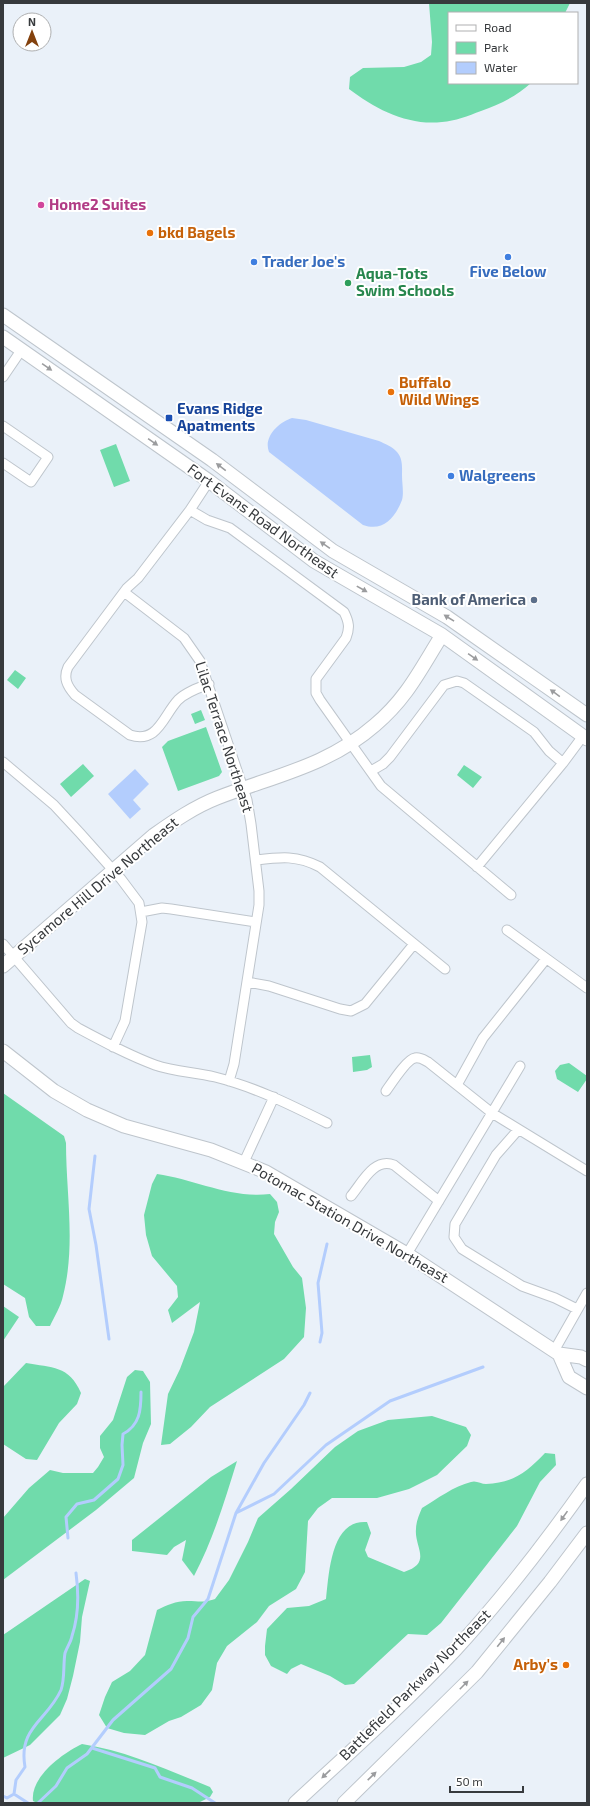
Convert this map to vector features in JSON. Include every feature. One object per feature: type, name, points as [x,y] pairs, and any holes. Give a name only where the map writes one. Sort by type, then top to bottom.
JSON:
[{"type":"main road","name":"Fort Evans Road Northeast","points":[[3,315],[212,460],[333,551],[448,617],[587,715]]},
{"type":"main road","name":"Fort Evans Road Northeast","points":[[3,337],[209,481],[314,561],[442,635],[585,737]]},
{"type":"main road","name":"Sycamore Hill Drive Northeast","points":[[3,966],[154,835],[181,816],[216,798],[308,767],[352,743],[376,724],[400,700],[418,677],[442,635]]},
{"type":"main road","name":"Potomac Station Drive Northeast","points":[[3,1051],[54,1091],[87,1110],[124,1126],[211,1150],[266,1172],[407,1254],[557,1352],[581,1357],[587,1360]]},
{"type":"main road","points":[[557,1352],[570,1377],[587,1388]]},
{"type":"main road","name":"Battlefield Parkway Northeast","points":[[295,1803],[382,1723],[455,1650],[541,1548],[587,1484]]},
{"type":"main road","points":[[344,1803],[477,1672],[550,1582],[587,1532]]},
{"type":"street","points":[[3,377],[22,350]]},
{"type":"street","points":[[3,426],[48,457],[31,482],[3,463]]},
{"type":"street","points":[[209,481],[190,510],[138,578],[124,592],[68,667],[65,677],[69,689],[130,735],[136,737],[144,737],[156,730],[178,700],[184,695],[209,684]]},
{"type":"street","points":[[190,510],[207,520],[230,528],[344,612],[349,625],[346,638],[316,680],[316,693],[320,700],[352,743],[381,786],[391,797],[512,895]]},
{"type":"street","name":"Lilac Terrace Northeast","points":[[124,592],[184,638],[200,662],[209,684],[243,789],[251,824],[259,891],[247,982],[234,1064],[229,1081]]},
{"type":"street","points":[[371,771],[383,764],[390,757],[444,685],[457,681],[464,683],[534,732],[549,752],[562,763]]},
{"type":"street","points":[[477,867],[585,737]]},
{"type":"street","points":[[3,762],[54,805],[134,895],[141,912],[142,922],[125,1021],[113,1047]]},
{"type":"street","points":[[256,860],[285,857],[298,858],[320,867],[445,969]]},
{"type":"street","points":[[141,912],[162,908],[256,922]]},
{"type":"street","points":[[507,930],[587,988]]},
{"type":"street","points":[[3,944],[71,1023],[113,1047],[157,1066],[229,1081],[274,1097],[327,1123]]},
{"type":"street","points":[[247,982],[269,986],[340,1009],[351,1011],[364,1004],[414,944]]},
{"type":"street","points":[[457,1085],[483,1038],[546,959]]},
{"type":"street","points":[[386,1091],[409,1062],[414,1058],[421,1058],[492,1113],[587,1172]]},
{"type":"street","points":[[407,1254],[520,1066]]},
{"type":"street","points":[[244,1162],[274,1097]]},
{"type":"street","points":[[518,1130],[496,1156],[455,1224],[454,1237],[462,1249],[522,1286],[555,1298],[577,1309]]},
{"type":"street","points":[[351,1196],[376,1166],[388,1163],[394,1165],[439,1201]]},
{"type":"street","points":[[557,1352],[577,1309],[587,1293]]},
{"type":"green space","points":[[429,3],[570,3],[566,12],[448,12],[448,84],[530,84],[514,96],[488,109],[452,121],[429,123],[404,119],[392,114],[370,103],[349,89],[350,77],[363,68],[404,67],[421,62],[431,55],[432,42]]},
{"type":"green space","points":[[116,444],[130,481],[114,487],[100,450]]},
{"type":"green space","points":[[15,670],[26,678],[18,689],[7,680]]},
{"type":"green space","points":[[201,710],[205,720],[195,724],[191,714]]},
{"type":"green space","points":[[206,727],[222,772],[219,776],[178,791],[162,747],[168,741]]},
{"type":"green space","points":[[83,764],[94,776],[71,797],[60,784]]},
{"type":"green space","points":[[464,765],[482,777],[473,788],[457,775]]},
{"type":"green space","points":[[370,1055],[372,1067],[367,1070],[353,1072],[352,1057]]},
{"type":"green space","points":[[569,1063],[587,1076],[587,1079],[578,1092],[557,1079],[555,1071],[560,1065]]},
{"type":"green space","points":[[3,1093],[64,1136],[66,1143],[70,1239],[69,1258],[62,1300],[50,1326],[36,1326],[29,1317],[25,1298],[3,1284]]},
{"type":"green space","points":[[157,1174],[171,1176],[241,1194],[270,1194],[277,1202],[279,1212],[275,1222],[274,1234],[293,1267],[302,1278],[306,1308],[304,1337],[284,1359],[210,1407],[191,1427],[170,1444],[161,1445],[168,1394],[180,1369],[194,1332],[200,1302],[172,1323],[168,1310],[178,1297],[177,1286],[152,1256],[146,1235],[144,1215],[152,1184]]},
{"type":"green space","points":[[3,1306],[19,1317],[3,1341]]},
{"type":"green space","points":[[26,1363],[59,1369],[71,1377],[81,1393],[77,1404],[59,1423],[37,1460],[26,1459],[3,1444],[3,1387]]},
{"type":"green space","points":[[135,1370],[143,1371],[150,1382],[151,1424],[143,1443],[134,1478],[96,1510],[3,1580],[3,1518],[29,1488],[50,1470],[63,1473],[93,1473],[104,1457],[100,1448],[100,1436],[113,1420],[127,1377]]},
{"type":"green space","points":[[432,1416],[466,1427],[471,1435],[467,1446],[437,1475],[409,1489],[377,1498],[332,1498],[318,1508],[308,1521],[305,1572],[296,1589],[269,1606],[257,1622],[227,1646],[217,1663],[212,1690],[201,1705],[145,1735],[124,1733],[107,1728],[99,1715],[105,1697],[112,1682],[130,1671],[145,1655],[157,1610],[179,1602],[215,1599],[229,1580],[258,1518],[335,1447],[358,1431],[388,1420]]},
{"type":"green space","points":[[545,1453],[555,1454],[556,1465],[540,1482],[517,1526],[441,1623],[427,1635],[408,1634],[354,1684],[345,1685],[330,1676],[301,1664],[291,1669],[287,1674],[271,1666],[265,1655],[267,1629],[287,1608],[309,1606],[326,1599],[334,1550],[339,1538],[346,1529],[355,1523],[367,1522],[371,1533],[365,1550],[368,1557],[404,1572],[418,1564],[420,1559],[416,1529],[417,1521],[422,1508],[458,1486],[473,1482],[486,1484],[512,1479],[526,1471]]},
{"type":"green space","points":[[237,1461],[213,1534],[194,1576],[182,1560],[186,1540],[174,1547],[167,1555],[132,1551],[132,1540],[211,1477]]},
{"type":"green space","points":[[85,1579],[90,1581],[82,1617],[80,1642],[67,1699],[60,1715],[30,1745],[3,1758],[3,1635]]},
{"type":"green space","points":[[82,1744],[131,1756],[210,1787],[213,1792],[210,1797],[198,1803],[37,1803],[33,1801],[33,1792],[42,1775],[66,1753]]},
{"type":"water","points":[[292,418],[306,420],[379,441],[395,450],[402,463],[403,494],[399,507],[392,518],[377,527],[363,525],[269,452],[268,441],[273,431],[282,423]]},
{"type":"water","points":[[135,769],[149,784],[133,800],[141,809],[130,819],[108,794]]},
{"type":"waterway","points":[[95,1156],[89,1209],[96,1245],[109,1339]]},
{"type":"waterway","points":[[320,1342],[322,1333],[318,1283],[327,1244]]},
{"type":"waterway","points":[[236,1513],[274,1494],[326,1445],[390,1401],[483,1367]]},
{"type":"waterway","points":[[68,1538],[66,1517],[77,1504],[94,1500],[118,1479],[123,1465],[123,1434],[136,1422],[140,1411],[141,1392]]},
{"type":"waterway","points":[[38,1803],[56,1786],[67,1768],[87,1754],[113,1720],[171,1669],[188,1638],[193,1617],[208,1599],[236,1513],[264,1463],[304,1405],[310,1393]]},
{"type":"waterway","points":[[14,1794],[16,1780],[25,1767],[24,1753],[26,1742],[30,1733],[55,1701],[61,1690],[65,1653],[71,1638],[77,1613],[78,1589],[76,1573]]},
{"type":"waterway","points":[[92,1748],[155,1768],[160,1777],[192,1788],[215,1803]]},
{"type":"waterway","points":[[3,1796],[7,1798],[14,1794],[28,1803]]},
{"type":"place","name":"Home2 Suites","points":[[41,205]]},
{"type":"place","name":"bkd Bagels","points":[[150,233]]},
{"type":"place","name":"Five Below","points":[[508,257]]},
{"type":"place","name":"Trader Joe's","points":[[254,262]]},
{"type":"place","name":"Aqua-Tots Swim Schools","points":[[348,283]]},
{"type":"place","name":"Buffalo Wild Wings","points":[[391,392]]},
{"type":"place","name":"Evans Ridge Apatments","points":[[169,418]]},
{"type":"place","name":"Walgreens","points":[[451,476]]},
{"type":"place","name":"Bank of America","points":[[534,600]]},
{"type":"place","name":"Arby's","points":[[566,1665]]}]
